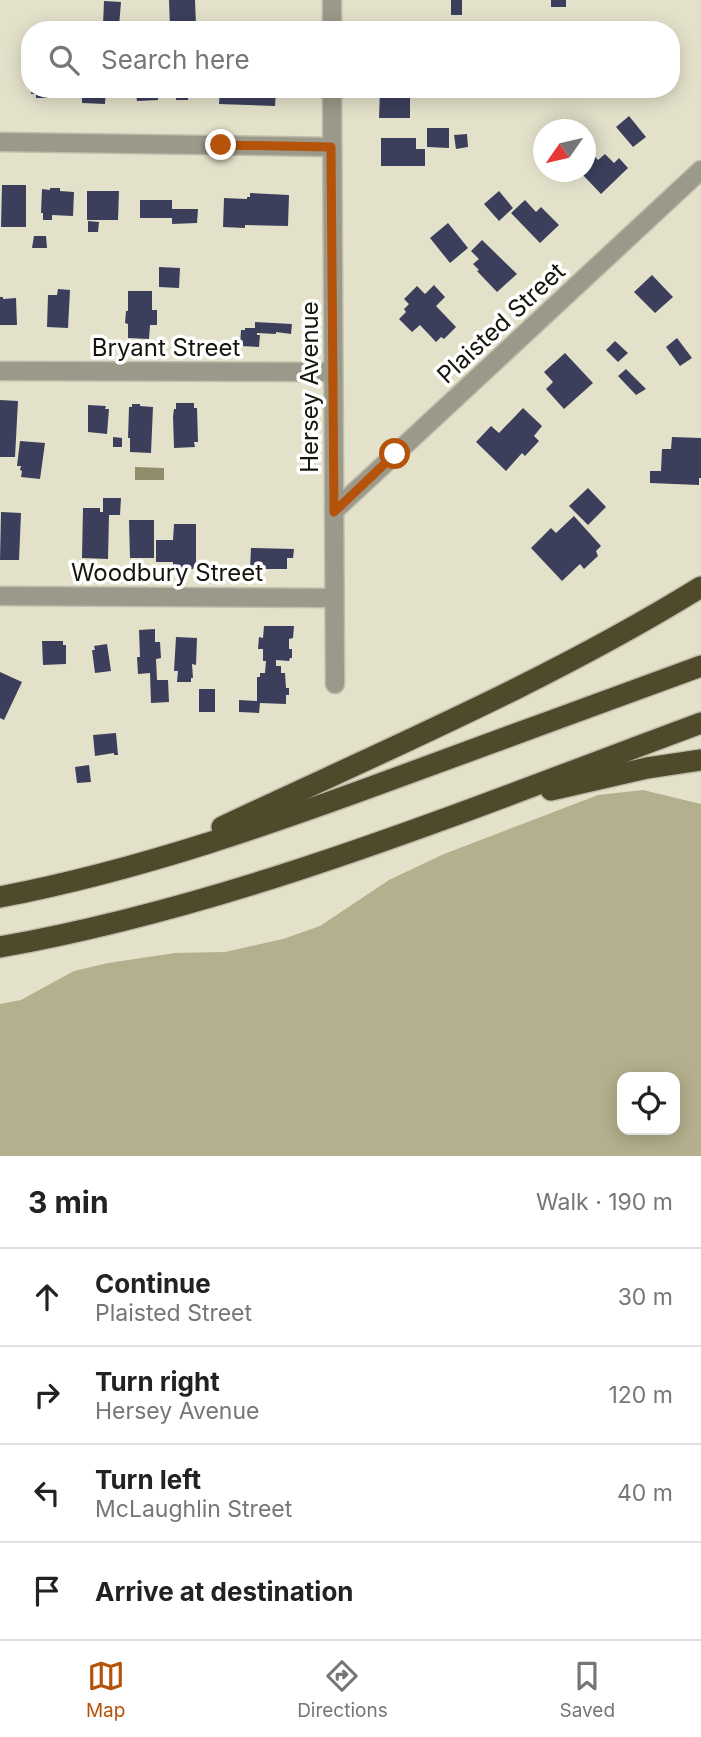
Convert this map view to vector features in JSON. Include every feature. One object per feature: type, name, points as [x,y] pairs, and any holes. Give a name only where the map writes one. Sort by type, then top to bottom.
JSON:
[{"type":"highway","points":[[152,860],[554,671],[625,633],[701,587]]},
{"type":"highway","points":[[0,897],[79,879],[224,839],[701,666]]},
{"type":"highway","points":[[0,947],[112,924],[194,902],[321,862],[701,723]]},
{"type":"highway","points":[[457,813],[626,772],[701,760]]},
{"type":"street","points":[[332,0],[332,21]]},
{"type":"street","name":"Hersey Avenue","points":[[332,98],[335,684]]},
{"type":"street","points":[[0,142],[331,147]]},
{"type":"street","name":"Plaisted Street","points":[[334,512],[701,170]]},
{"type":"street","name":"Bryant Street","points":[[0,371],[333,372]]},
{"type":"street","name":"Woodbury Street","points":[[0,596],[334,598]]},
{"type":"shaded area","points":[[135,467],[164,468],[164,480],[135,480]]},
{"type":"shaded area","points":[[643,790],[701,804],[701,1156],[0,1156],[0,1004],[21,1000],[74,971],[108,963],[175,953],[225,952],[283,939],[320,926],[389,880],[444,854],[598,795]]},
{"type":"building","points":[[169,0],[195,0],[196,21],[170,21]]},
{"type":"building","points":[[451,0],[462,0],[462,15],[451,15]]},
{"type":"building","points":[[551,0],[566,0],[566,7],[551,7]]},
{"type":"building","points":[[104,1],[121,2],[119,21],[103,21]]},
{"type":"building","points":[[82,98],[105,98],[105,104],[82,103]]},
{"type":"building","points":[[137,98],[158,98],[158,100],[137,101]]},
{"type":"building","points":[[219,98],[275,98],[275,106],[219,104]]},
{"type":"building","points":[[380,98],[410,98],[410,118],[379,118]]},
{"type":"building","points":[[629,116],[646,137],[633,147],[616,127]]},
{"type":"building","points":[[427,128],[449,128],[449,148],[427,147]]},
{"type":"building","points":[[467,134],[468,147],[456,149],[454,135]]},
{"type":"building","points":[[381,138],[416,138],[416,149],[425,149],[425,166],[381,166]]},
{"type":"building","points":[[605,154],[614,163],[619,158],[628,168],[601,194],[590,182],[596,182],[596,158],[598,160]]},
{"type":"building","points":[[2,185],[26,185],[26,227],[1,227]]},
{"type":"building","points":[[42,189],[74,192],[73,216],[52,215],[52,220],[43,220]]},
{"type":"building","points":[[87,191],[119,191],[118,220],[87,220]]},
{"type":"building","points":[[499,191],[513,208],[499,221],[484,204]]},
{"type":"building","points":[[250,193],[289,195],[288,226],[223,227],[224,198],[247,199]]},
{"type":"building","points":[[140,200],[172,200],[172,209],[198,209],[197,223],[172,224],[172,218],[140,218]]},
{"type":"building","points":[[525,200],[536,212],[541,207],[559,225],[540,243],[511,213]]},
{"type":"building","points":[[88,221],[99,222],[98,232],[88,232]]},
{"type":"building","points":[[448,223],[468,248],[450,263],[430,238]]},
{"type":"building","points":[[34,236],[46,236],[47,248],[32,248]]},
{"type":"building","points":[[482,240],[517,274],[497,292],[473,264],[479,259],[471,251]]},
{"type":"building","points":[[159,267],[180,268],[179,288],[159,287]]},
{"type":"building","points":[[652,275],[673,297],[655,313],[634,292]]},
{"type":"building","points":[[434,285],[445,297],[436,306],[456,327],[444,339],[441,337],[436,342],[420,325],[412,332],[399,319],[409,304],[404,299],[417,286],[425,294]]},
{"type":"building","points":[[58,289],[70,290],[68,328],[47,327],[48,295],[57,295]]},
{"type":"building","points":[[128,291],[152,291],[152,310],[157,310],[157,325],[150,325],[149,339],[128,338],[128,324],[125,323]]},
{"type":"building","points":[[0,297],[16,298],[17,325],[0,325]]},
{"type":"building","points":[[255,322],[292,324],[291,334],[257,333],[260,335],[259,347],[240,346],[241,330],[255,328]]},
{"type":"building","points":[[677,338],[692,358],[680,366],[666,347]]},
{"type":"building","points":[[615,341],[628,353],[618,362],[606,350]]},
{"type":"building","points":[[565,353],[593,383],[564,409],[546,389],[553,382],[544,372]]},
{"type":"building","points":[[626,369],[646,389],[636,395],[618,376]]},
{"type":"building","points":[[0,400],[18,401],[15,457],[0,457]]},
{"type":"building","points":[[176,403],[194,403],[194,408],[197,408],[198,442],[194,442],[195,447],[174,448],[173,417]]},
{"type":"building","points":[[132,404],[153,407],[151,453],[130,452],[129,407],[132,407]]},
{"type":"building","points":[[88,405],[106,406],[105,409],[109,409],[107,434],[88,432]]},
{"type":"building","points":[[523,408],[542,426],[534,436],[539,441],[525,456],[522,453],[506,471],[476,442],[491,426],[499,433]]},
{"type":"building","points":[[113,437],[122,438],[122,447],[113,447]]},
{"type":"building","points":[[672,437],[701,438],[699,485],[650,483],[650,471],[661,471],[662,449],[671,449]]},
{"type":"building","points":[[20,441],[45,443],[40,479],[21,477],[21,466],[17,466]]},
{"type":"building","points":[[588,488],[606,507],[588,525],[569,506]]},
{"type":"building","points":[[103,498],[121,498],[120,515],[109,515],[108,559],[82,558],[83,508],[100,508],[100,512],[103,512]]},
{"type":"building","points":[[1,512],[21,513],[19,560],[0,560]]},
{"type":"building","points":[[574,516],[601,546],[596,551],[598,556],[584,569],[580,564],[562,581],[531,548],[551,528],[556,533]]},
{"type":"building","points":[[129,520],[154,520],[154,558],[130,558]]},
{"type":"building","points":[[174,524],[196,524],[196,569],[173,568],[173,562],[156,562],[156,540],[173,540]]},
{"type":"building","points":[[251,548],[294,549],[293,558],[287,558],[287,569],[250,569]]},
{"type":"building","points":[[264,626],[294,626],[293,638],[289,639],[292,658],[289,661],[276,660],[276,666],[281,666],[281,673],[285,673],[289,695],[286,695],[286,704],[260,703],[259,713],[239,712],[239,700],[257,701],[257,677],[260,677],[260,673],[265,673],[263,649],[258,649]]},
{"type":"building","points":[[155,629],[155,642],[160,642],[161,658],[156,659],[157,680],[168,680],[169,702],[151,703],[150,673],[138,674],[139,630]]},
{"type":"building","points":[[176,637],[197,638],[196,665],[192,664],[191,682],[177,682],[178,671],[174,671]]},
{"type":"building","points":[[42,641],[63,641],[63,645],[66,645],[66,664],[43,665]]},
{"type":"building","points":[[107,644],[111,671],[95,673],[92,650],[95,650],[94,646]]},
{"type":"building","points":[[0,672],[22,682],[4,720],[0,718]]},
{"type":"building","points":[[199,689],[215,689],[215,712],[199,712]]},
{"type":"building","points":[[116,733],[118,755],[114,753],[95,756],[93,735]]},
{"type":"building","points":[[89,765],[91,782],[77,783],[75,767]]},
{"type":"route","points":[[221,145],[331,147],[334,512],[395,454]]}]
